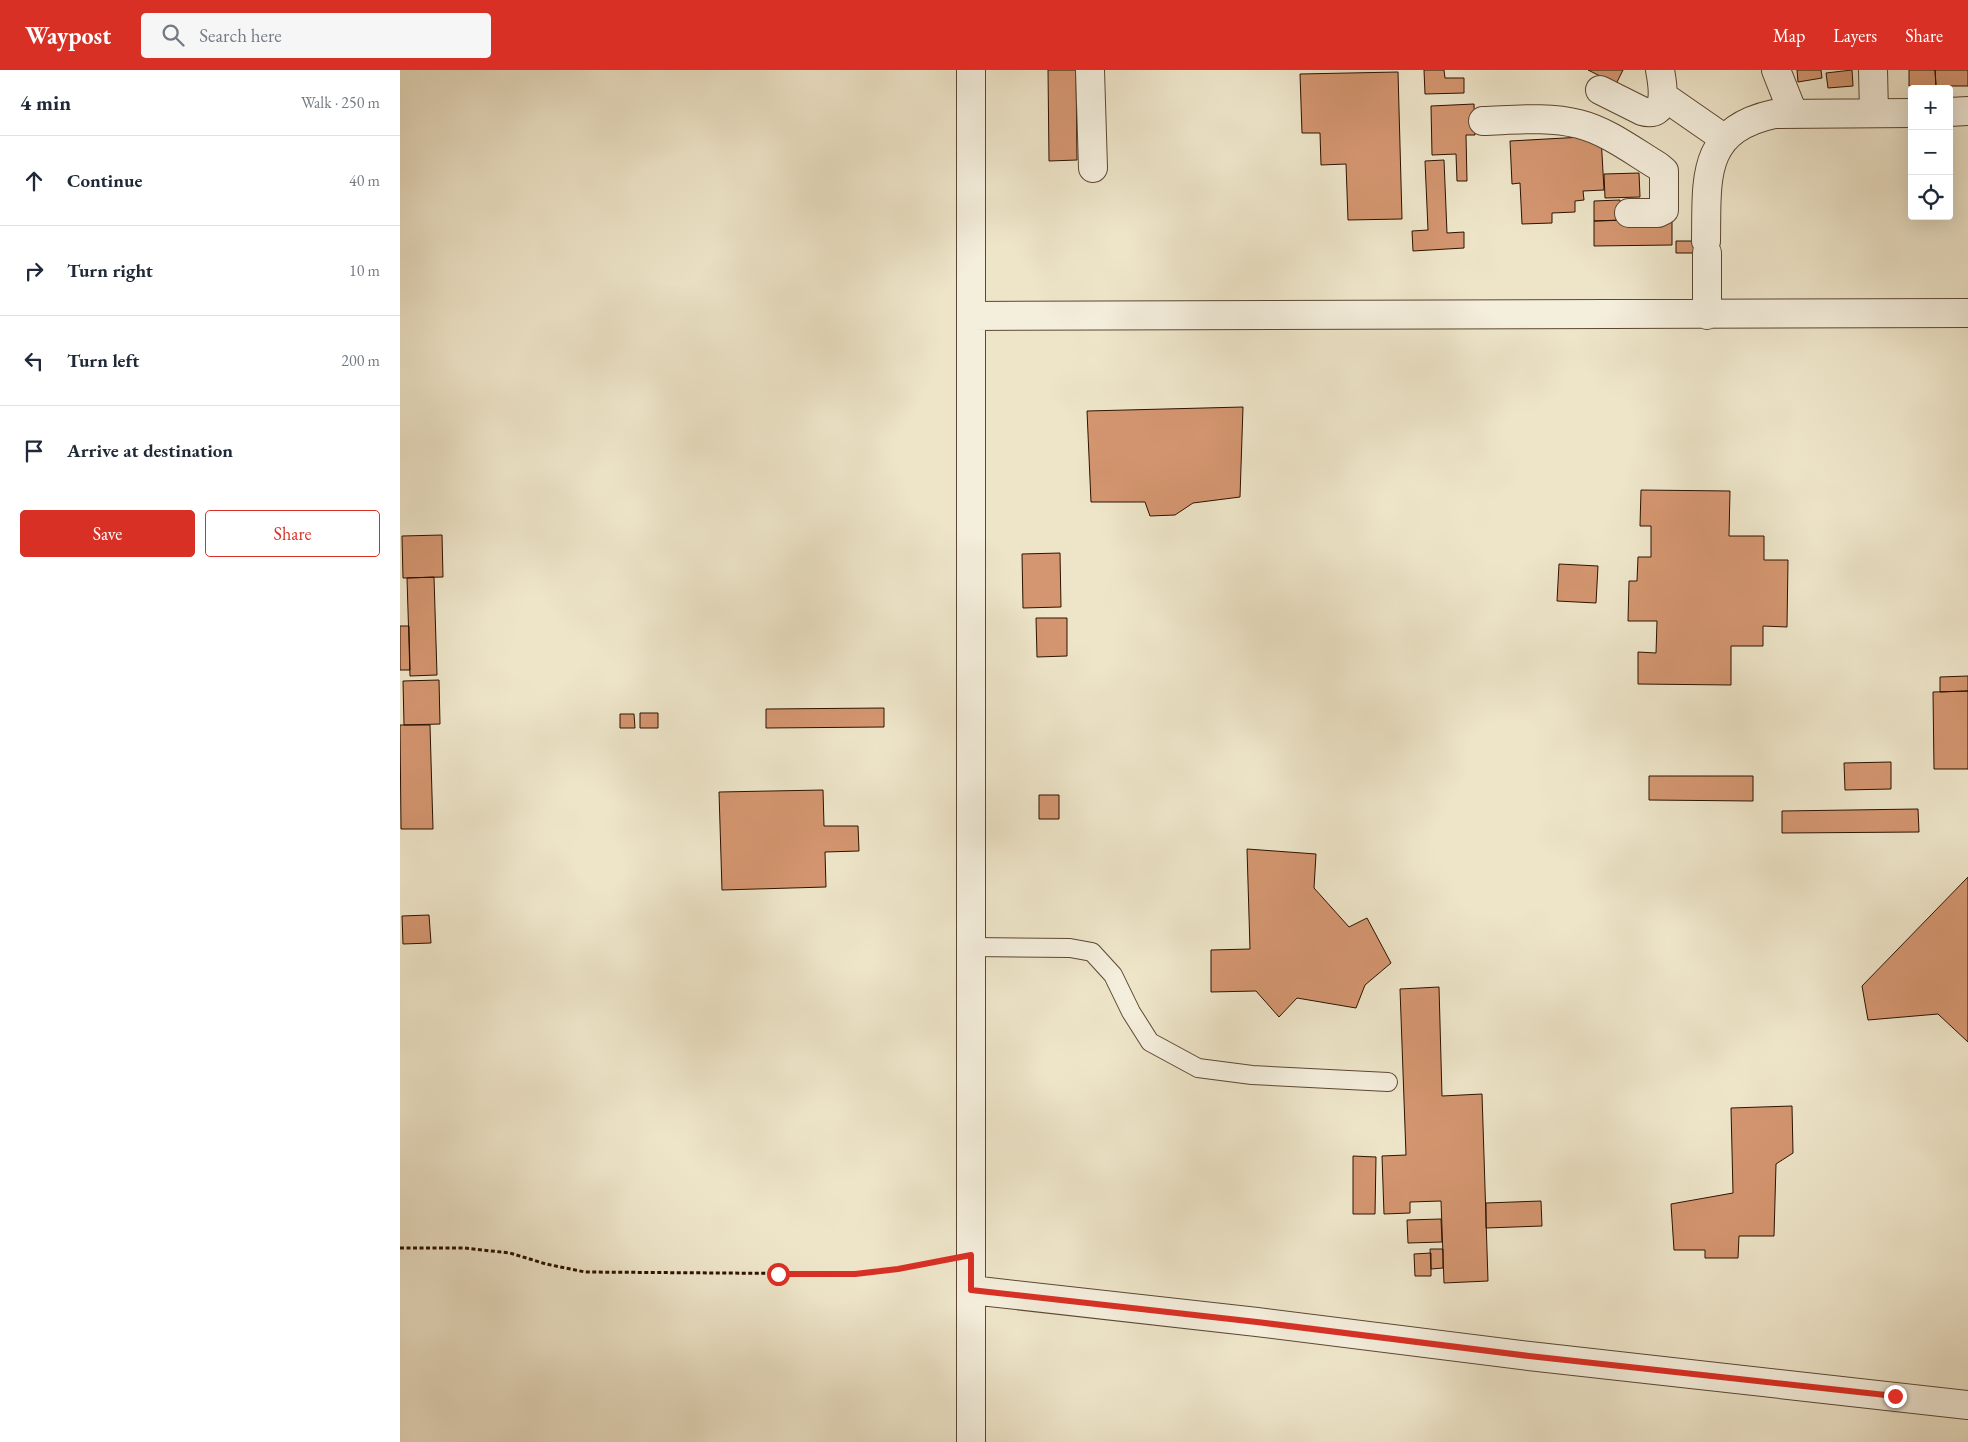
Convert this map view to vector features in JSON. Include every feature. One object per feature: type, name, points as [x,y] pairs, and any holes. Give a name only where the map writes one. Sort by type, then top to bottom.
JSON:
[{"type":"street","points":[[971,70],[971,1442]]},
{"type":"street","points":[[1090,70],[1093,168]]},
{"type":"street","points":[[1600,90],[1647,113],[1659,108],[1662,103],[1660,70]]},
{"type":"street","points":[[1776,70],[1793,113]]},
{"type":"street","points":[[1872,70],[1874,114]]},
{"type":"street","points":[[1663,96],[1725,139]]},
{"type":"street","points":[[1953,112],[1968,111]]},
{"type":"street","points":[[1707,315],[1708,172],[1715,154],[1725,139],[1740,126],[1756,118],[1774,114],[1908,113]]},
{"type":"street","points":[[1483,121],[1555,119],[1581,124],[1593,128],[1661,168],[1664,171],[1665,190],[1665,207],[1661,213],[1629,213]]},
{"type":"street","points":[[1665,190],[1707,191]]},
{"type":"street","points":[[971,316],[1968,313]]},
{"type":"street","points":[[971,1290],[1266,1323],[1529,1356],[1968,1404]]},
{"type":"lane","points":[[971,947],[1070,948],[1092,952],[1113,975],[1150,1042],[1198,1068],[1252,1076],[1388,1082]]},
{"type":"path","points":[[400,1248],[464,1248],[510,1253],[546,1264],[585,1272],[855,1274],[898,1269],[971,1255]]},
{"type":"building","points":[[1048,70],[1076,70],[1077,160],[1049,161]]},
{"type":"building","points":[[1424,70],[1444,70],[1445,78],[1464,78],[1464,93],[1425,94]]},
{"type":"building","points":[[1588,70],[1623,70],[1616,84]]},
{"type":"building","points":[[1797,70],[1821,70],[1822,78],[1798,82]]},
{"type":"building","points":[[1852,70],[1853,86],[1828,88],[1826,73]]},
{"type":"building","points":[[1909,70],[1935,70],[1936,85],[1909,85]]},
{"type":"building","points":[[1935,70],[1968,70],[1968,86],[1936,85]]},
{"type":"building","points":[[1398,72],[1402,219],[1348,220],[1346,164],[1321,165],[1320,133],[1302,133],[1300,74]]},
{"type":"building","points":[[1474,104],[1475,135],[1466,135],[1467,181],[1457,181],[1456,154],[1432,155],[1431,106]]},
{"type":"building","points":[[1601,136],[1604,190],[1583,191],[1584,200],[1575,201],[1575,212],[1552,213],[1552,223],[1522,224],[1520,183],[1512,184],[1510,141]]},
{"type":"building","points":[[1444,160],[1447,233],[1464,232],[1464,248],[1413,251],[1412,231],[1428,230],[1425,161]]},
{"type":"building","points":[[1639,173],[1640,197],[1605,198],[1604,174]]},
{"type":"building","points":[[1620,200],[1621,220],[1594,221],[1594,201]]},
{"type":"building","points":[[1672,219],[1672,245],[1594,246],[1594,221]]},
{"type":"building","points":[[1676,241],[1720,241],[1719,253],[1676,253]]},
{"type":"building","points":[[1243,407],[1240,497],[1193,503],[1175,515],[1150,516],[1145,502],[1091,502],[1087,411]]},
{"type":"building","points":[[1641,490],[1730,491],[1729,536],[1764,536],[1764,560],[1788,560],[1787,627],[1763,626],[1763,646],[1731,646],[1731,685],[1638,684],[1638,652],[1656,653],[1657,621],[1628,621],[1629,581],[1637,581],[1638,557],[1651,557],[1651,526],[1640,526]]},
{"type":"building","points":[[442,535],[443,577],[403,578],[402,536]]},
{"type":"building","points":[[1060,553],[1061,607],[1023,608],[1022,554]]},
{"type":"building","points":[[1559,564],[1598,566],[1596,603],[1557,601]]},
{"type":"building","points":[[434,577],[437,675],[410,676],[407,578]]},
{"type":"building","points":[[1036,618],[1067,618],[1067,656],[1037,657]]},
{"type":"building","points":[[400,626],[409,626],[410,670],[400,670]]},
{"type":"building","points":[[1968,676],[1968,691],[1940,692],[1940,677]]},
{"type":"building","points":[[439,680],[440,724],[404,725],[403,681]]},
{"type":"building","points":[[1968,691],[1968,769],[1934,769],[1933,692]]},
{"type":"building","points":[[884,708],[884,727],[766,728],[766,709]]},
{"type":"building","points":[[640,713],[658,713],[658,728],[640,728]]},
{"type":"building","points":[[620,714],[634,714],[635,728],[620,728]]},
{"type":"building","points":[[400,725],[430,725],[433,829],[401,829]]},
{"type":"building","points":[[1891,762],[1891,789],[1845,790],[1844,763]]},
{"type":"building","points":[[1649,776],[1753,776],[1753,801],[1649,800]]},
{"type":"building","points":[[823,790],[824,826],[858,826],[859,851],[825,852],[826,887],[722,890],[719,792]]},
{"type":"building","points":[[1039,795],[1059,795],[1059,819],[1039,819]]},
{"type":"building","points":[[1918,809],[1919,832],[1782,833],[1782,811]]},
{"type":"building","points":[[1247,849],[1316,854],[1314,888],[1349,927],[1367,918],[1391,963],[1365,985],[1356,1008],[1297,998],[1279,1017],[1256,991],[1211,992],[1211,950],[1250,949]]},
{"type":"building","points":[[1968,877],[1968,1042],[1938,1014],[1868,1020],[1862,986]]},
{"type":"building","points":[[429,915],[431,943],[403,944],[402,916]]},
{"type":"building","points":[[1439,987],[1442,1096],[1482,1094],[1488,1281],[1444,1283],[1441,1201],[1410,1202],[1410,1213],[1384,1214],[1382,1156],[1406,1155],[1400,989]]},
{"type":"building","points":[[1792,1106],[1793,1153],[1776,1164],[1774,1236],[1739,1236],[1738,1258],[1705,1258],[1705,1250],[1674,1250],[1671,1204],[1733,1193],[1731,1108]]},
{"type":"building","points":[[1353,1156],[1376,1157],[1375,1214],[1353,1214]]},
{"type":"building","points":[[1541,1201],[1542,1226],[1486,1228],[1486,1203]]},
{"type":"building","points":[[1441,1219],[1442,1242],[1408,1243],[1407,1220]]},
{"type":"building","points":[[1430,1249],[1443,1249],[1443,1268],[1431,1269]]},
{"type":"building","points":[[1431,1253],[1431,1276],[1415,1276],[1414,1254]]},
{"type":"route","points":[[778,1274],[855,1274],[898,1269],[971,1255],[971,1290],[1257,1322],[1529,1356],[1895,1396]]}]
